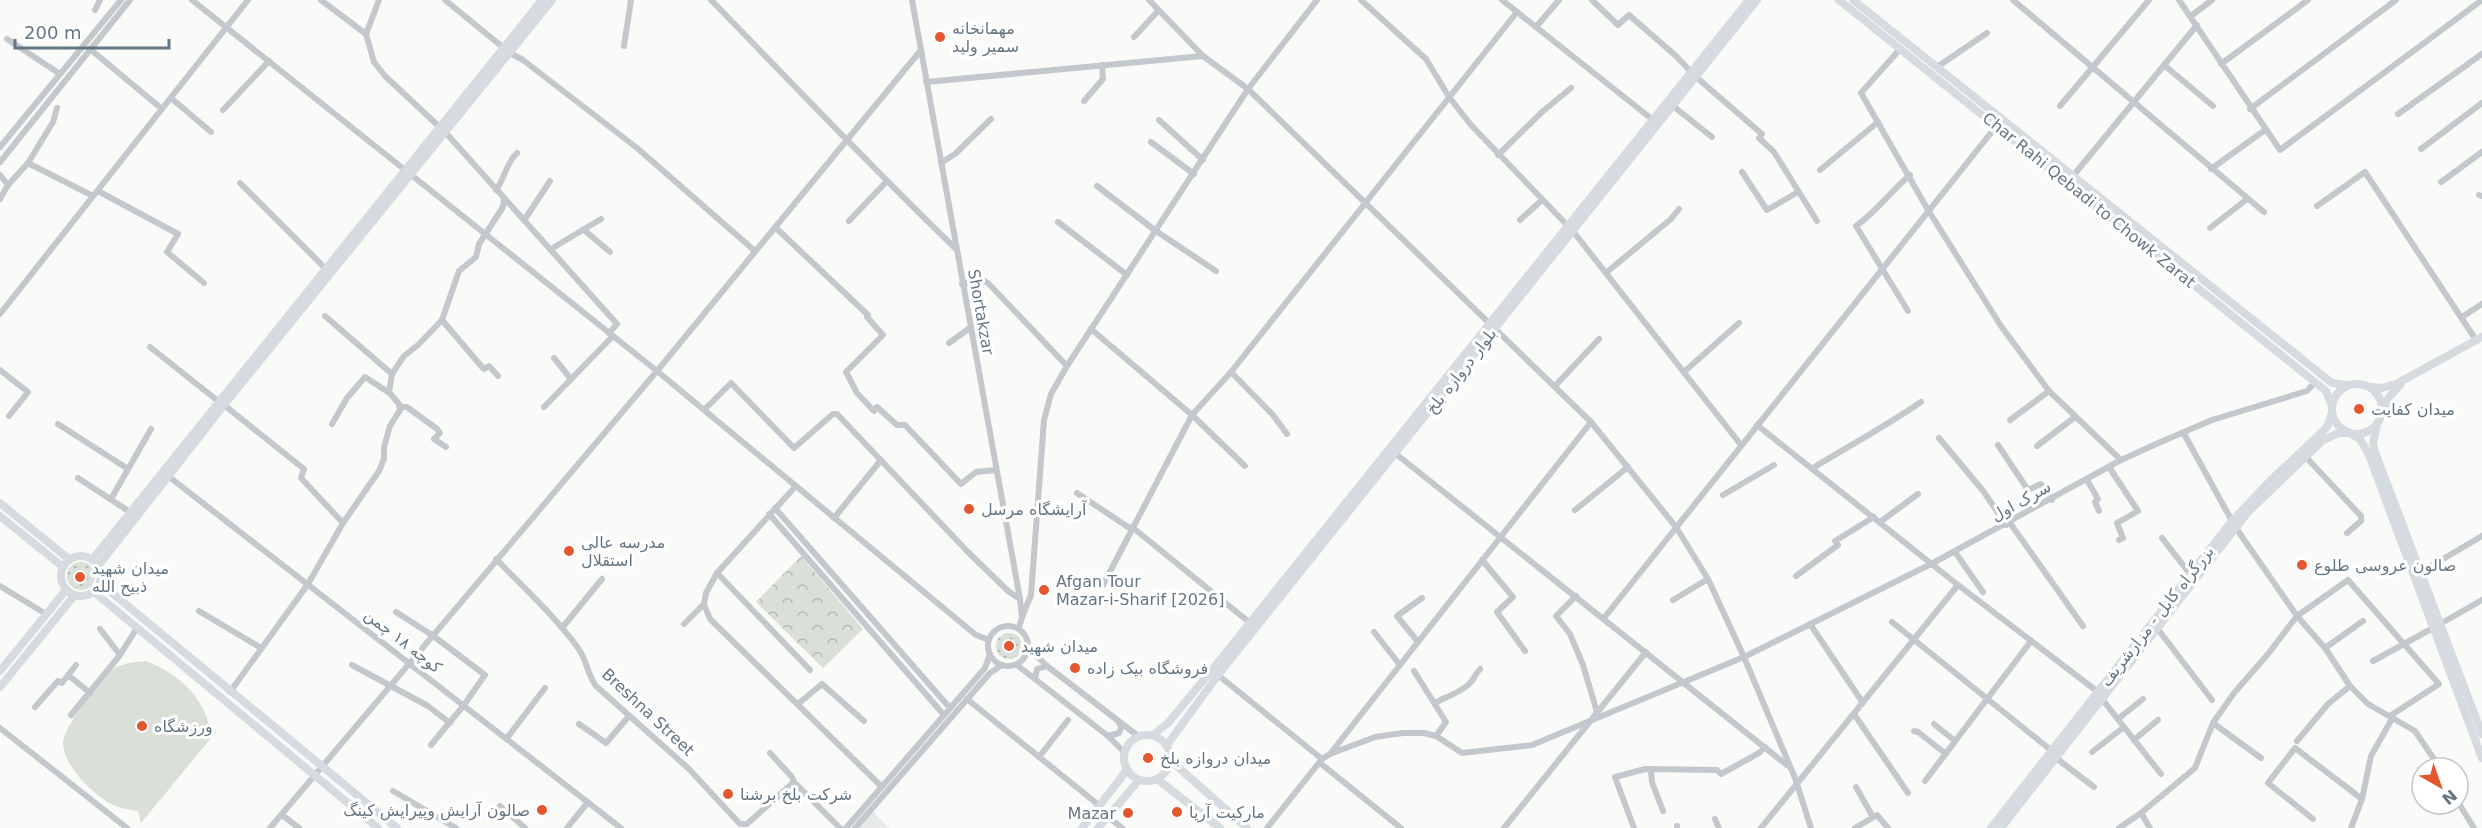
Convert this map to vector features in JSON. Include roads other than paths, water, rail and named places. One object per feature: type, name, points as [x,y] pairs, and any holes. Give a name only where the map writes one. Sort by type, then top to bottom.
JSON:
[{"type":"highway","points":[[95,563],[130,512],[444,130],[507,50],[542,0]]},
{"type":"highway","points":[[507,50],[552,0]]},
{"type":"highway","name":"Char Rahi Qebadi to Chowk Zarat","points":[[1839,0],[1900,49],[2073,176],[2332,383],[2348,385]]},
{"type":"highway","name":"Char Rahi Qebadi to Chowk Zarat","points":[[1853,0],[1937,67],[2000,123],[2326,391],[2332,409]]},
{"type":"highway","points":[[95,563],[168,476],[221,403],[326,269],[408,174]]},
{"type":"highway","points":[[2409,378],[2394,390],[2377,424],[2366,433],[2350,433],[2340,428],[2332,409],[2337,394],[2348,385],[2360,383],[2382,388],[2409,378],[2479,339]]},
{"type":"highway","points":[[2371,387],[2380,397],[2383,410]]},
{"type":"highway","name":"بزرگراه کابل - مزارشریف","points":[[1998,827],[2190,574],[2271,480],[2322,432],[2332,409]]},
{"type":"highway","name":"بزرگراه کابل - مزارشریف","points":[[2100,695],[2157,628],[2234,525],[2305,456],[2331,435],[2350,433]]},
{"type":"highway","points":[[81,556],[95,563],[101,574],[100,583],[94,592],[81,597],[74,596],[66,590],[61,579],[63,567],[70,560],[81,556]]},
{"type":"highway","points":[[0,671],[66,590]]},
{"type":"highway","points":[[0,687],[74,596]]},
{"type":"main road","name":"بلوار دروازه بلخ","points":[[1570,228],[1673,106],[1693,75],[1749,0]]},
{"type":"main road","name":"بلوار دروازه بلخ","points":[[1153,735],[1168,723],[1492,326],[1653,120],[1757,0]]},
{"type":"main road","name":"بلوار دروازه بلخ","points":[[1167,745],[1218,675],[1396,454],[1492,326]]},
{"type":"main road","points":[[2377,424],[2373,442],[2375,452],[2421,572],[2482,758]]},
{"type":"main road","points":[[2350,433],[2365,446],[2482,734]]},
{"type":"main road","points":[[0,503],[70,560]]},
{"type":"main road","points":[[0,516],[63,567]]},
{"type":"main road","points":[[100,583],[397,828]]},
{"type":"main road","points":[[94,592],[378,828]]},
{"type":"main road","points":[[1171,761],[1166,772],[1157,779],[1139,780],[1127,770],[1124,752],[1132,740],[1138,736],[1153,735],[1167,745],[1171,761],[1247,828]]},
{"type":"main road","points":[[1082,828],[1127,770]]},
{"type":"main road","points":[[1157,779],[1220,828]]},
{"type":"main road","points":[[1098,828],[1139,780]]},
{"type":"street","points":[[95,10],[100,0]]},
{"type":"street","points":[[0,147],[121,0]]},
{"type":"street","points":[[0,162],[130,0]]},
{"type":"street","points":[[192,0],[657,371],[976,635],[989,640]]},
{"type":"street","points":[[0,314],[248,0]]},
{"type":"street","points":[[321,0],[366,34]]},
{"type":"street","points":[[379,0],[366,34],[374,62],[385,76],[444,130],[617,324],[611,334],[544,407]]},
{"type":"street","points":[[445,0],[507,50],[638,148],[755,251]]},
{"type":"street","points":[[624,46],[631,0]]},
{"type":"street","points":[[711,0],[848,139],[886,182],[956,249]]},
{"type":"street","name":"Shortakzar","points":[[912,0],[1020,599],[1022,617],[1019,628]]},
{"type":"street","points":[[1150,0],[1203,56],[1248,89],[1555,386],[1591,422],[1676,526],[1708,579],[1744,657],[1797,784],[1811,828]]},
{"type":"street","points":[[1022,617],[1031,595],[1044,420],[1051,394],[1248,89],[1317,0]]},
{"type":"street","points":[[1361,0],[1426,59],[1449,97],[1498,155],[1570,228],[1607,272],[1741,445]]},
{"type":"street","points":[[1502,0],[1653,120]]},
{"type":"street","points":[[1536,27],[1559,0]]},
{"type":"street","points":[[1592,0],[1618,25],[1629,15],[1676,56],[1693,75],[1762,134],[1760,139],[1774,152],[1817,221]]},
{"type":"street","points":[[2013,0],[2264,212]]},
{"type":"street","points":[[2061,106],[2149,0]]},
{"type":"street","points":[[2180,0],[2250,109],[2280,150],[2482,0]]},
{"type":"street","points":[[2191,16],[2212,0]]},
{"type":"street","points":[[2221,64],[2307,0]]},
{"type":"street","points":[[2250,109],[2396,0]]},
{"type":"street","points":[[1134,37],[1158,10]]},
{"type":"street","points":[[1102,585],[1192,415],[1231,372],[1517,12]]},
{"type":"street","points":[[2073,176],[2197,25]]},
{"type":"street","points":[[1937,67],[1987,33]]},
{"type":"street","points":[[7,39],[60,74]]},
{"type":"street","points":[[90,49],[162,109]]},
{"type":"street","points":[[1900,49],[1862,93],[1928,210],[2001,326],[2049,391],[2121,460]]},
{"type":"street","points":[[270,828],[657,371],[921,50]]},
{"type":"street","points":[[2398,114],[2482,54]]},
{"type":"street","points":[[926,82],[1203,56]]},
{"type":"street","points":[[223,110],[269,61]]},
{"type":"street","points":[[2164,65],[2213,106]]},
{"type":"street","points":[[1084,101],[1102,79],[1102,66]]},
{"type":"street","points":[[1498,155],[1542,112],[1571,88]]},
{"type":"street","points":[[171,98],[211,132]]},
{"type":"street","points":[[2421,149],[2482,103]]},
{"type":"street","points":[[1673,106],[1712,137]]},
{"type":"street","points":[[0,199],[8,185],[28,163],[53,122],[57,108]]},
{"type":"street","points":[[942,163],[955,154],[991,119]]},
{"type":"street","points":[[1159,120],[1203,159]]},
{"type":"street","points":[[1820,170],[1878,122]]},
{"type":"street","points":[[1604,618],[1883,266],[2000,123]]},
{"type":"street","points":[[2211,169],[2265,130]]},
{"type":"street","points":[[1150,142],[1194,174]]},
{"type":"street","points":[[2441,182],[2482,152]]},
{"type":"street","points":[[496,190],[502,182],[508,163],[517,153]]},
{"type":"street","points":[[28,163],[179,235],[166,252],[204,283]]},
{"type":"street","points":[[1742,172],[1767,210],[1798,192]]},
{"type":"street","points":[[2318,206],[2365,172],[2479,339]]},
{"type":"street","points":[[0,175],[8,185]]},
{"type":"street","points":[[1908,311],[1883,266],[1856,226],[1880,208],[1890,192],[1910,176]]},
{"type":"street","points":[[525,219],[550,180]]},
{"type":"street","points":[[849,221],[886,182]]},
{"type":"street","points":[[240,183],[326,269]]},
{"type":"street","points":[[1097,186],[1156,231],[1216,271]]},
{"type":"street","points":[[389,392],[392,374],[404,356],[442,320],[459,271],[476,257],[480,244],[503,207],[504,198]]},
{"type":"street","points":[[2210,228],[2247,199]]},
{"type":"street","points":[[1520,220],[1542,200]]},
{"type":"street","points":[[1607,272],[1671,219],[1679,209]]},
{"type":"street","points":[[551,249],[601,219]]},
{"type":"street","points":[[1058,222],[1127,275]]},
{"type":"street","points":[[775,227],[868,315],[867,317],[883,335],[846,372],[857,393],[874,411],[878,407],[897,425],[905,425],[961,484],[976,472],[996,470]]},
{"type":"street","points":[[584,230],[610,252]]},
{"type":"street","points":[[962,284],[981,279],[988,283],[1067,366]]},
{"type":"street","points":[[2462,317],[2482,304]]},
{"type":"street","points":[[325,316],[392,374]]},
{"type":"street","points":[[442,320],[482,367],[484,369],[489,366],[498,376]]},
{"type":"street","points":[[1685,371],[1739,323]]},
{"type":"street","points":[[949,343],[970,328]]},
{"type":"street","points":[[1091,329],[1192,415],[1245,466]]},
{"type":"street","points":[[1555,386],[1599,339]]},
{"type":"street","points":[[150,347],[304,470],[301,478],[343,523]]},
{"type":"street","points":[[554,358],[571,379]]},
{"type":"street","points":[[0,370],[28,392],[9,416]]},
{"type":"street","points":[[1231,372],[1273,415],[1287,434]]},
{"type":"street","points":[[332,424],[347,398],[365,377],[389,392],[400,407]]},
{"type":"street","name":"سرک اول","points":[[1436,736],[1462,753],[1532,745],[1744,657],[1955,552],[2121,460],[2183,432],[2265,402],[2307,390],[2315,382]]},
{"type":"street","points":[[704,410],[731,383],[794,448],[835,413],[967,551],[1008,591],[1020,599]]},
{"type":"street","points":[[2010,420],[2049,391]]},
{"type":"street","points":[[1813,468],[1887,425],[1921,402]]},
{"type":"street","points":[[400,407],[407,407],[437,429],[440,433],[434,438],[446,447]]},
{"type":"street","points":[[230,692],[308,584],[343,523],[379,471],[384,459],[384,447],[390,426],[400,407]]},
{"type":"street","points":[[2037,446],[2075,417]]},
{"type":"street","points":[[1267,828],[1321,761],[1330,754],[1591,422]]},
{"type":"street","points":[[58,424],[128,469]]},
{"type":"street","points":[[1757,425],[2100,695],[2161,774]]},
{"type":"street","points":[[111,499],[151,429]]},
{"type":"street","points":[[2183,432],[2234,525],[2297,616],[2325,648],[2350,686],[2368,704],[2415,731],[2432,756]]},
{"type":"street","points":[[1939,438],[1984,492],[2083,626]]},
{"type":"street","points":[[1998,445],[2028,490],[2041,484],[2052,500]]},
{"type":"street","points":[[1396,454],[1789,766]]},
{"type":"street","points":[[2305,456],[2362,518],[2347,533]]},
{"type":"street","points":[[834,518],[881,460]]},
{"type":"street","points":[[1723,495],[1774,465]]},
{"type":"street","points":[[1575,510],[1628,467]]},
{"type":"street","points":[[2109,467],[2138,511],[2117,523],[2123,538],[2119,540]]},
{"type":"street","name":"كوچه ١٨ چمن","points":[[168,476],[621,828]]},
{"type":"street","points":[[78,478],[130,512]]},
{"type":"street","points":[[2087,480],[2098,499],[2095,502],[2100,511]]},
{"type":"street","points":[[795,487],[717,573],[706,593],[704,604],[710,619],[881,786]]},
{"type":"street","points":[[1077,493],[1131,528],[1249,622]]},
{"type":"street","points":[[1880,522],[1918,494]]},
{"type":"street","points":[[775,508],[950,708]]},
{"type":"street","points":[[769,514],[944,715]]},
{"type":"street","points":[[1796,576],[1874,517]]},
{"type":"street","points":[[2421,572],[2482,536]]},
{"type":"street","points":[[2162,538],[2190,574]]},
{"type":"street","points":[[1955,552],[1983,592]]},
{"type":"street","name":"Breshna Street","points":[[496,560],[562,628],[587,662],[591,678],[596,686],[687,768],[744,825],[794,782]]},
{"type":"street","points":[[1482,560],[1513,597],[1497,612],[1525,651]]},
{"type":"street","points":[[717,573],[810,670]]},
{"type":"street","points":[[562,628],[602,579]]},
{"type":"street","points":[[1673,600],[1708,579]]},
{"type":"street","points":[[2119,828],[2141,813],[2195,768],[2213,723],[2234,693],[2297,616],[2348,580],[2439,684],[2392,716],[2372,756],[2362,799],[2351,828]]},
{"type":"street","points":[[1761,828],[1958,585]]},
{"type":"street","points":[[0,586],[46,614]]},
{"type":"street","points":[[1576,596],[1556,616],[1570,634],[1583,665],[1597,712]]},
{"type":"street","points":[[1418,642],[1397,616],[1422,598]]},
{"type":"street","points":[[2373,661],[2482,600]]},
{"type":"street","points":[[684,624],[704,604]]},
{"type":"street","points":[[199,611],[261,648]]},
{"type":"street","points":[[396,612],[432,635],[485,675],[431,745]]},
{"type":"street","points":[[2325,648],[2363,621]]},
{"type":"street","points":[[1892,622],[2094,787]]},
{"type":"street","points":[[1810,624],[1863,703]]},
{"type":"street","points":[[846,828],[984,668],[990,654],[989,640],[1001,627],[1019,628],[1025,633],[1029,648],[1047,666],[1138,736]]},
{"type":"street","points":[[71,715],[120,655],[137,628]]},
{"type":"street","points":[[2157,628],[2212,700]]},
{"type":"street","points":[[100,629],[120,655]]},
{"type":"street","points":[[1374,632],[1400,665]]},
{"type":"street","points":[[1925,781],[2031,641]]},
{"type":"street","points":[[855,828],[990,673],[1002,665],[1017,665],[1023,661],[1029,648]]},
{"type":"street","points":[[1504,828],[1646,652]]},
{"type":"street","points":[[990,654],[1002,665]]},
{"type":"street","points":[[35,707],[58,681],[62,683],[76,665]]},
{"type":"street","points":[[352,665],[428,706],[450,723]]},
{"type":"street","points":[[1017,665],[1108,736],[1124,752]]},
{"type":"street","points":[[1035,679],[1037,669],[1047,666]]},
{"type":"street","points":[[1435,704],[1471,683],[1474,675],[1480,669]]},
{"type":"street","points":[[1330,754],[1376,737],[1424,733],[1436,736],[1446,722],[1414,671]]},
{"type":"street","points":[[68,675],[90,693]]},
{"type":"street","points":[[1218,675],[1401,828]]},
{"type":"street","points":[[798,704],[822,684],[864,721]]},
{"type":"street","points":[[2297,741],[2328,704],[2350,686]]},
{"type":"street","points":[[507,738],[545,688]]},
{"type":"street","points":[[967,699],[1100,806]]},
{"type":"street","points":[[2118,719],[2143,699]]},
{"type":"street","points":[[1854,714],[1908,793]]},
{"type":"street","points":[[579,724],[606,743],[629,717]]},
{"type":"street","points":[[1039,757],[1068,720]]},
{"type":"street","points":[[2134,740],[2158,720]]},
{"type":"street","points":[[1108,736],[1119,733],[1121,728],[1119,722]]},
{"type":"street","points":[[2213,723],[2261,758]]},
{"type":"street","points":[[1934,724],[1955,741]]},
{"type":"street","points":[[2092,752],[2124,726]]},
{"type":"street","points":[[0,728],[127,828]]},
{"type":"street","points":[[1914,731],[1946,754]]},
{"type":"street","points":[[1634,828],[1615,777],[1645,769],[1651,771],[1717,770],[1721,774],[1759,753],[1765,747]]},
{"type":"street","points":[[2313,819],[2268,783],[2295,748],[2362,799]]},
{"type":"street","points":[[770,753],[794,782],[840,828]]},
{"type":"street","points":[[1651,771],[1652,782],[1663,811]]},
{"type":"street","points":[[1856,787],[1873,817]]},
{"type":"street","points":[[393,790],[456,828]]},
{"type":"street","points":[[567,828],[588,802]]},
{"type":"street","points":[[500,806],[525,828]]},
{"type":"street","points":[[2141,813],[2150,828]]},
{"type":"street","points":[[282,814],[299,828]]},
{"type":"street","points":[[1107,816],[1122,828]]},
{"type":"street","points":[[1855,828],[1873,817],[1880,817],[1888,828]]},
{"type":"street","points":[[1715,819],[1719,828]]},
{"type":"street","points":[[2464,828],[2473,826]]},
{"type":"place","name":"مهمانخانه سمیر ولید","points":[[940,37]]},
{"type":"place","name":"میدان کفایت","points":[[2359,409]]},
{"type":"place","name":"آرایشگاه مرسل","points":[[969,509]]},
{"type":"place","name":"مدرسه عالی استقلال","points":[[569,551]]},
{"type":"place","name":"صالون عروسی طلوع","points":[[2302,565]]},
{"type":"place","name":"میدان شهید ذبیح الله","points":[[80,577]]},
{"type":"place","name":"Afgan Tour Mazar-i-Sharif [2026]","points":[[1044,590]]},
{"type":"place","name":"میدان شهید","points":[[1009,646]]},
{"type":"place","name":"فروشگاه بیک زاده","points":[[1075,668]]},
{"type":"place","name":"ورزشگاه","points":[[142,726]]},
{"type":"place","name":"میدان دروازه بلخ","points":[[1148,758]]},
{"type":"place","name":"شرکت بلخ برشنا","points":[[728,794]]},
{"type":"place","name":"صالون آرایش وپیرایش کینگ","points":[[542,810]]},
{"type":"place","name":"مارکیت آریا","points":[[1177,812]]},
{"type":"place","name":"Mazar","points":[[1128,813]]}]
